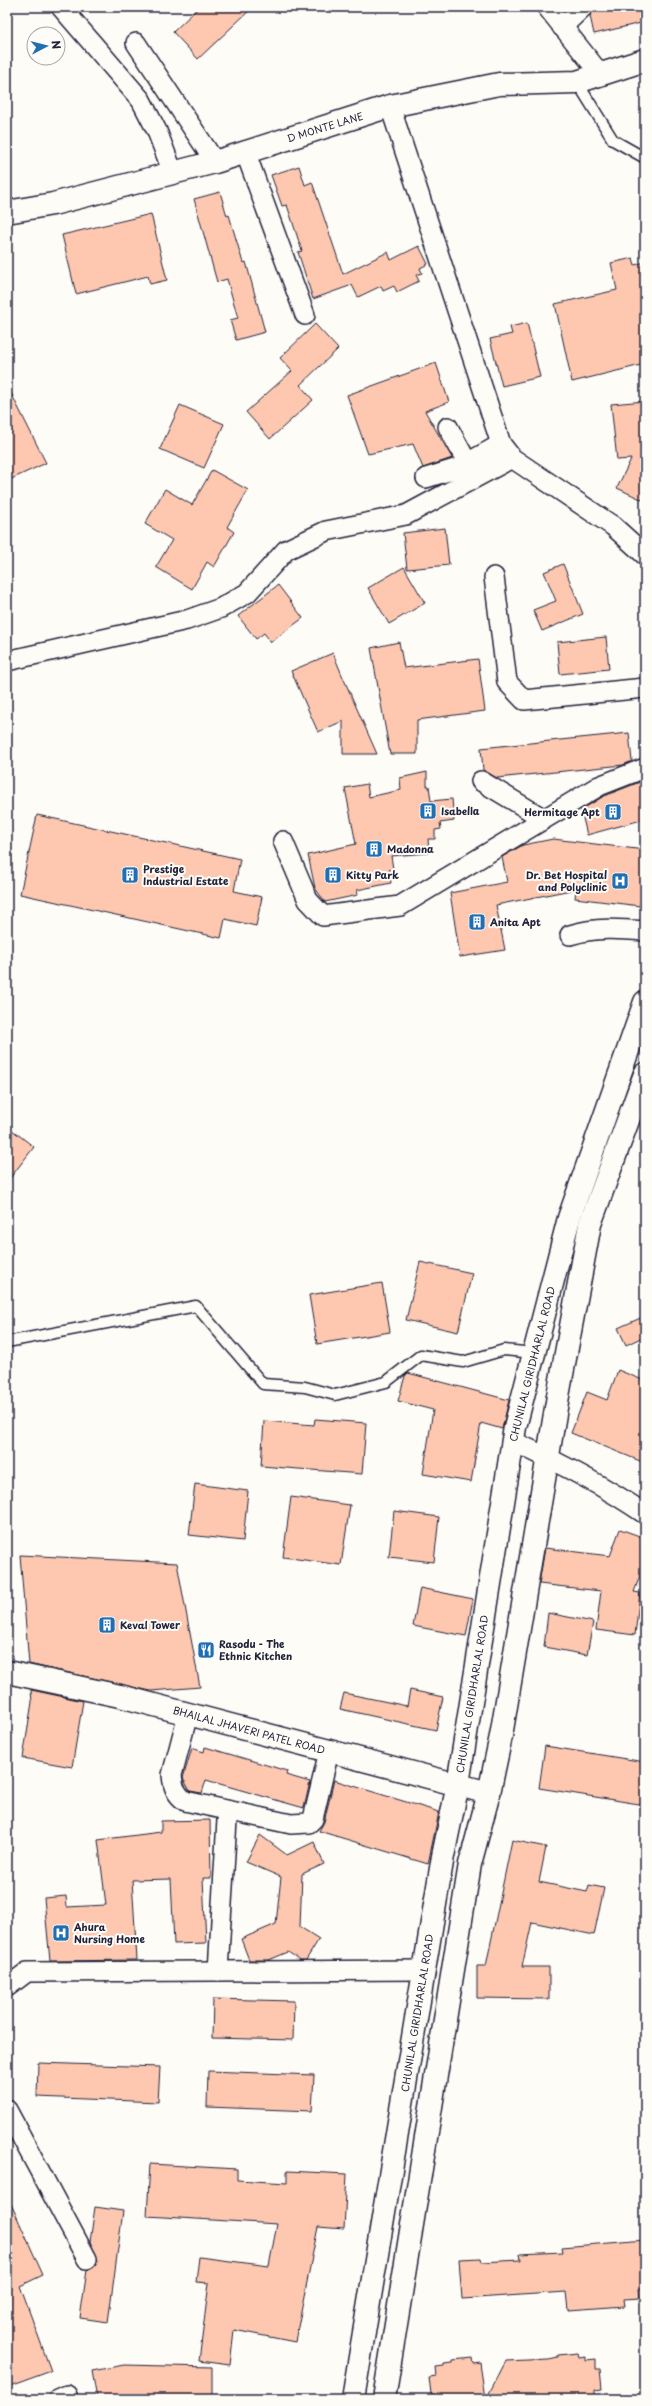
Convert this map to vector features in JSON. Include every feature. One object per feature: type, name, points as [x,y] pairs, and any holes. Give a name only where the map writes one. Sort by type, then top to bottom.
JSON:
[{"type":"main road","name":"D MONTE LANE","points":[[7,212],[53,204],[215,162],[390,106],[499,84],[577,82],[645,60]]},
{"type":"main road","name":"CHUNILAL GIRIDHARLAL ROAD","points":[[353,2399],[424,1970],[458,1784],[512,1441],[569,1218],[645,1002]]},
{"type":"main road","points":[[384,2399],[470,1864],[489,1793],[501,1736],[547,1457],[590,1224],[644,1080]]},
{"type":"main road","name":"BHAILAL JHAVERI PATEL ROAD","points":[[7,1672],[120,1696],[489,1793]]},
{"type":"street","points":[[61,7],[141,100],[157,131],[173,173]]},
{"type":"street","points":[[547,7],[601,75]]},
{"type":"street","points":[[562,27],[583,7]]},
{"type":"street","points":[[136,43],[215,162]]},
{"type":"street","points":[[390,106],[506,451],[614,526],[645,554]]},
{"type":"street","points":[[245,152],[305,315]]},
{"type":"street","points":[[448,427],[467,462]]},
{"type":"street","points":[[426,478],[458,468],[467,462],[506,451]]},
{"type":"street","points":[[7,661],[187,620],[221,608],[247,593],[286,550],[326,531],[406,515],[506,451]]},
{"type":"street","points":[[494,577],[507,682],[524,700],[645,688]]},
{"type":"street","points":[[284,841],[308,900],[323,916],[400,906],[599,786],[645,768]]},
{"type":"street","points":[[481,781],[544,819]]},
{"type":"street","points":[[570,935],[583,931],[612,928],[645,931]]},
{"type":"street","points":[[512,1441],[547,1457],[622,1498],[645,1514]]},
{"type":"street","points":[[188,1714],[172,1775],[173,1785],[178,1795],[185,1801],[291,1824],[308,1823],[313,1819],[329,1751]]},
{"type":"street","points":[[218,1971],[227,1820]]},
{"type":"street","points":[[7,1987],[27,1972],[424,1970]]},
{"type":"street","points":[[7,2110],[87,2259]]},
{"type":"lane","points":[[577,82],[613,140],[645,158]]},
{"type":"lane","points":[[7,1342],[196,1306],[263,1384],[305,1388],[335,1394],[386,1382],[421,1354],[463,1362],[504,1350],[534,1353]]},
{"type":"building","points":[[199,7],[253,7],[198,59],[173,32]]},
{"type":"building","points":[[594,7],[645,7],[645,22],[594,34],[590,16]]},
{"type":"building","points":[[299,166],[305,185],[312,182],[343,274],[388,252],[391,260],[419,246],[428,264],[420,268],[422,273],[416,275],[419,281],[397,292],[394,286],[383,291],[381,286],[358,297],[352,285],[313,299],[298,252],[302,251],[287,205],[282,206],[271,175]]},
{"type":"building","points":[[220,192],[227,216],[229,215],[243,263],[246,262],[265,332],[236,340],[230,320],[238,318],[227,279],[217,282],[194,199]]},
{"type":"building","points":[[151,214],[167,280],[150,284],[148,276],[76,294],[62,235]]},
{"type":"building","points":[[633,258],[635,265],[645,262],[645,364],[572,382],[555,304],[617,290],[611,263]]},
{"type":"building","points":[[527,323],[540,377],[502,386],[490,339],[512,334],[510,327]]},
{"type":"building","points":[[315,324],[338,349],[300,385],[313,400],[270,439],[246,412],[292,371],[280,358]]},
{"type":"building","points":[[436,363],[449,402],[425,411],[452,458],[423,468],[413,444],[368,454],[347,395]]},
{"type":"building","points":[[7,385],[46,463],[7,481]]},
{"type":"building","points":[[645,401],[645,501],[617,488],[631,459],[617,460],[611,404]]},
{"type":"building","points":[[180,405],[224,424],[204,468],[160,449]]},
{"type":"building","points":[[212,470],[248,490],[227,527],[234,532],[214,567],[207,562],[192,589],[156,567],[172,540],[145,524],[165,489],[192,505]]},
{"type":"building","points":[[445,528],[449,565],[407,569],[403,533]]},
{"type":"building","points":[[563,564],[583,614],[542,631],[533,610],[556,601],[544,572]]},
{"type":"building","points":[[404,567],[425,603],[389,624],[368,588]]},
{"type":"building","points":[[278,585],[303,618],[271,642],[264,633],[256,639],[238,616]]},
{"type":"building","points":[[606,637],[609,669],[560,674],[557,642]]},
{"type":"building","points":[[399,642],[404,668],[478,659],[485,711],[417,720],[417,754],[390,754],[371,648]]},
{"type":"building","points":[[333,653],[377,754],[343,754],[343,721],[318,732],[291,671]]},
{"type":"building","points":[[629,733],[632,761],[623,765],[497,778],[483,770],[481,748]]},
{"type":"building","points":[[427,772],[427,786],[429,786],[431,801],[452,799],[454,821],[440,823],[441,829],[435,830],[435,839],[428,839],[429,853],[391,856],[393,869],[389,870],[391,883],[357,890],[358,895],[325,902],[315,888],[308,855],[356,844],[345,788],[367,784],[369,797],[401,790],[400,778]]},
{"type":"building","name":"Hermitage Apt","points":[[645,780],[645,819],[587,835],[581,810],[604,796]]},
{"type":"building","name":"Prestige Industrial Estate","points":[[37,815],[240,859],[234,891],[262,897],[256,926],[225,919],[221,938],[20,894]]},
{"type":"building","points":[[553,839],[645,850],[640,906],[575,898],[576,889],[496,905],[505,950],[460,957],[450,893],[507,882],[502,857],[523,845]]},
{"type":"building","points":[[7,1126],[34,1147],[7,1182]]},
{"type":"building","points":[[420,1262],[472,1273],[458,1332],[406,1320]]},
{"type":"building","points":[[382,1283],[390,1332],[317,1344],[309,1295]]},
{"type":"building","points":[[645,1316],[645,1336],[626,1345],[618,1328]]},
{"type":"building","points":[[618,1370],[645,1381],[645,1463],[571,1433],[587,1392],[607,1400]]},
{"type":"building","points":[[408,1373],[509,1400],[502,1429],[481,1423],[471,1482],[423,1474],[433,1410],[398,1401],[405,1376]]},
{"type":"building","points":[[315,1419],[366,1423],[362,1474],[261,1466],[264,1421],[314,1425]]},
{"type":"building","points":[[195,1484],[248,1491],[243,1541],[189,1535]]},
{"type":"building","points":[[291,1497],[350,1505],[341,1565],[283,1557]]},
{"type":"building","points":[[394,1511],[439,1517],[434,1562],[389,1557]]},
{"type":"building","points":[[620,1529],[645,1538],[645,1562],[634,1592],[640,1593],[635,1635],[596,1630],[601,1591],[539,1584],[545,1548],[610,1556]]},
{"type":"building","name":"Keval Tower","points":[[20,1555],[177,1563],[200,1687],[151,1691],[29,1664]]},
{"type":"building","points":[[420,1588],[473,1599],[466,1636],[413,1626]]},
{"type":"building","points":[[548,1613],[593,1622],[587,1655],[544,1647]]},
{"type":"building","points":[[31,1690],[83,1701],[72,1767],[23,1758],[32,1702]]},
{"type":"building","points":[[410,1690],[443,1697],[436,1730],[340,1709],[344,1693],[407,1706]]},
{"type":"building","points":[[545,1746],[645,1762],[645,1805],[539,1788]]},
{"type":"building","points":[[205,1747],[287,1771],[286,1775],[310,1782],[304,1808],[206,1780],[202,1793],[190,1791],[183,1778],[192,1748],[204,1752]]},
{"type":"building","points":[[334,1780],[439,1812],[428,1864],[319,1831],[324,1822]]},
{"type":"building","points":[[210,1820],[211,1878],[203,1878],[206,1943],[174,1944],[171,1879],[132,1880],[137,1960],[50,1961],[44,1898],[66,1896],[67,1907],[106,1905],[98,1840],[161,1832],[161,1821]]},
{"type":"building","points":[[260,1835],[287,1855],[314,1842],[324,1864],[302,1874],[300,1927],[319,1939],[306,1960],[300,1960],[288,1952],[269,1960],[249,1960],[241,1939],[276,1924],[281,1877],[246,1862]]},
{"type":"building","points":[[512,1840],[546,1847],[539,1882],[587,1892],[589,1885],[604,1888],[594,1935],[532,1922],[522,1967],[549,1967],[549,1999],[477,1998],[477,1966],[486,1966]]},
{"type":"building","points":[[213,1999],[294,2001],[293,2040],[212,2038]]},
{"type":"building","points":[[38,2063],[160,2067],[158,2102],[37,2097]]},
{"type":"building","points":[[208,2071],[314,2075],[312,2111],[207,2107]]},
{"type":"building","points":[[150,2164],[237,2169],[237,2180],[287,2183],[287,2171],[347,2174],[344,2229],[318,2227],[295,2342],[234,2330],[230,2365],[199,2361],[209,2283],[196,2282],[199,2257],[269,2266],[277,2224],[147,2216]]},
{"type":"building","points":[[7,2195],[43,2275],[20,2286],[51,2371],[7,2387]]},
{"type":"building","points":[[95,2207],[123,2211],[108,2322],[80,2318],[87,2270],[93,2268],[98,2260],[90,2242]]},
{"type":"building","points":[[645,2240],[645,2288],[639,2289],[640,2298],[624,2299],[625,2306],[568,2310],[566,2292],[462,2299],[459,2259],[481,2258],[482,2262],[521,2260],[520,2254],[563,2252],[562,2247]]},
{"type":"building","points":[[578,2353],[579,2357],[586,2356],[586,2360],[596,2359],[596,2369],[600,2369],[602,2389],[595,2390],[595,2396],[585,2397],[585,2399],[486,2399],[506,2361],[549,2359],[558,2357],[558,2355]]},
{"type":"building","points":[[472,2358],[473,2363],[480,2362],[485,2399],[435,2399],[434,2394],[431,2394],[429,2377],[436,2376],[435,2367],[444,2366],[444,2363],[453,2362],[453,2360]]},
{"type":"building","points":[[124,2365],[212,2367],[212,2399],[97,2399],[92,2371]]},
{"type":"place","name":"Isabella","points":[[428,811]]},
{"type":"place","name":"Hermitage Apt","points":[[613,812]]},
{"type":"place","name":"Madonna","points":[[374,849]]},
{"type":"place","name":"Prestige Industrial Estate","points":[[130,875]]},
{"type":"place","name":"Kitty Park","points":[[333,875]]},
{"type":"place","name":"Dr. Bet Hospital and Polyclinic","points":[[620,881]]},
{"type":"place","name":"Anita Apt","points":[[477,922]]},
{"type":"place","name":"Keval Tower","points":[[107,1625]]},
{"type":"place","name":"Rasodu - The Ethnic Kitchen","points":[[206,1650]]},
{"type":"place","name":"Ahura Nursing Home","points":[[61,1933]]}]
